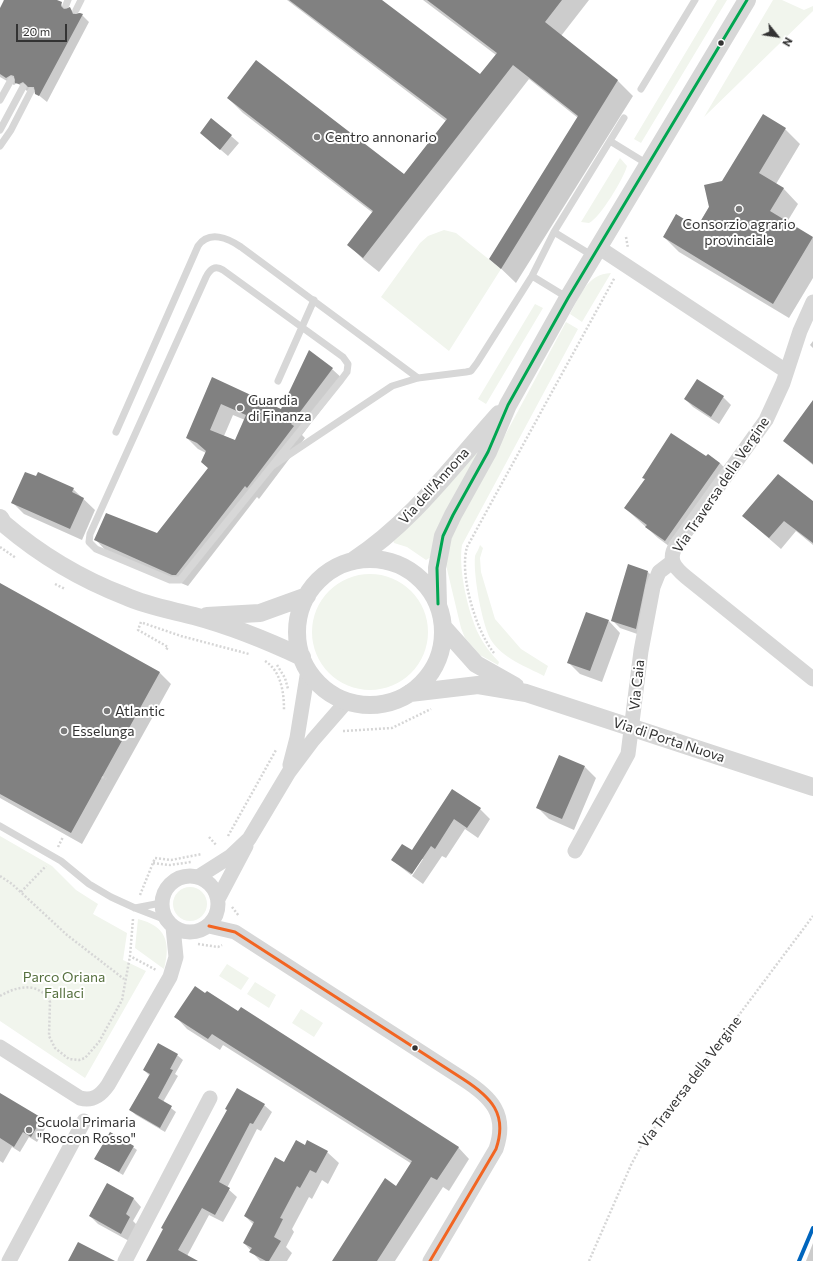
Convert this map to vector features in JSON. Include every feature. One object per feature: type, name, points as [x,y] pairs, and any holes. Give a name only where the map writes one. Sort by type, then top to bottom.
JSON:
[{"type":"street","name":"Via dell'Annona","points":[[508,405],[402,522],[370,550],[354,561],[340,566],[327,574],[316,584],[307,596],[301,611],[298,626],[299,644],[305,663],[327,691],[347,701],[359,704],[376,705],[394,701],[410,693],[426,678],[436,664],[442,644],[443,627],[438,604],[437,568],[443,536],[452,515],[488,452],[508,405],[568,298],[747,0]]},
{"type":"street","points":[[596,252],[623,264],[786,371]]},
{"type":"street","name":"Via Traversa della Vergine","points":[[813,302],[802,325],[778,395],[766,420],[677,544],[672,556],[672,562],[686,577],[813,679]]},
{"type":"street","points":[[1,521],[15,534],[59,564],[105,588],[157,608],[194,616],[259,638],[305,663],[297,738],[289,772]]},
{"type":"street","name":"Via dell'Annona","points":[[354,561],[379,559],[404,567],[424,582],[438,604]]},
{"type":"street","name":"Via Caia","points":[[575,851],[628,754],[633,729],[640,651],[653,587],[659,572],[672,562]]},
{"type":"street","points":[[194,616],[260,613],[307,596]]},
{"type":"street","name":"Via di Porta Nuova","points":[[443,627],[476,664],[526,693]]},
{"type":"street","name":"Via di Porta Nuova","points":[[410,693],[478,685],[526,693],[813,787]]},
{"type":"street","points":[[169,924],[182,932],[192,933],[198,932],[209,926],[222,904],[249,839],[289,772],[313,740],[347,701]]},
{"type":"street","points":[[198,877],[231,856],[249,839]]},
{"type":"street","points":[[176,957],[169,924],[162,903],[165,891],[175,880],[188,876],[198,877],[211,885],[222,904],[232,930]]},
{"type":"street","points":[[209,926],[232,930],[477,1088],[496,1109],[501,1130],[496,1149],[430,1261]]},
{"type":"street","points":[[0,1047],[80,1098],[92,1099],[101,1094],[108,1085],[170,977],[176,957],[192,933]]},
{"type":"street","points":[[125,1261],[210,1098]]},
{"type":"street","points":[[9,1261],[84,1121]]},
{"type":"lane","points":[[76,10],[81,0]]},
{"type":"lane","points":[[641,89],[695,0]]},
{"type":"lane","points":[[0,100],[11,80]]},
{"type":"lane","points":[[0,130],[23,87]]},
{"type":"lane","points":[[0,146],[11,130],[31,91]]},
{"type":"lane","points":[[272,466],[387,389],[418,378],[461,373],[474,368],[532,276],[554,232],[624,118]]},
{"type":"lane","points":[[610,141],[649,165]]},
{"type":"lane","points":[[554,232],[596,252]]},
{"type":"lane","points":[[116,432],[198,246],[205,239],[218,237],[236,243],[418,378]]},
{"type":"lane","points":[[216,267],[223,270],[343,357],[348,364],[348,368],[341,380],[272,466],[180,580],[170,580],[96,549],[89,542],[90,534],[209,270],[216,267]]},
{"type":"lane","points":[[532,276],[568,298]]},
{"type":"lane","points":[[278,381],[314,300]]},
{"type":"lane","points":[[0,826],[53,856],[98,890],[169,924]]},
{"type":"lane","points":[[135,908],[162,903]]},
{"type":"path","points":[[495,655],[485,641],[479,628],[466,577],[464,560],[467,547],[584,331],[629,253],[626,241],[626,232]]},
{"type":"path","points":[[0,547],[18,559]]},
{"type":"path","points":[[51,581],[66,590]]},
{"type":"path","points":[[134,620],[181,636],[253,655]]},
{"type":"path","points":[[141,622],[138,630],[168,647],[166,650]]},
{"type":"path","points":[[261,658],[268,663],[279,678],[283,692],[284,715]]},
{"type":"path","points":[[274,662],[285,678],[288,692]]},
{"type":"path","points":[[339,732],[392,728],[434,708]]},
{"type":"path","points":[[224,840],[233,828],[278,746]]},
{"type":"path","points":[[102,777],[106,779]]},
{"type":"path","points":[[209,837],[218,847]]},
{"type":"path","points":[[215,849],[221,844]]},
{"type":"path","points":[[0,996],[16,988],[28,987],[41,991],[50,1002],[49,1028],[51,1042],[63,1056],[74,1060],[80,1060],[92,1052],[109,1026],[122,1000],[124,979],[130,956],[135,908],[155,858],[171,860],[207,853]]},
{"type":"path","points":[[21,892],[40,873],[53,856]]},
{"type":"path","points":[[153,864],[170,865],[198,861]]},
{"type":"path","points":[[0,876],[21,892],[67,935],[124,979]]},
{"type":"path","points":[[222,904],[242,918]]},
{"type":"path","name":"Via Traversa della Vergine","points":[[589,1261],[631,1165],[641,1146],[813,916]]},
{"type":"path","points":[[130,956],[170,977]]},
{"type":"green space","points":[[717,0],[727,0],[641,143],[634,139]]},
{"type":"green space","points":[[773,0],[782,0],[804,10],[813,6],[813,11],[704,117]]},
{"type":"green space","points":[[620,158],[627,166],[611,197],[594,220],[589,223],[581,222]]},
{"type":"green space","points":[[444,230],[456,233],[501,269],[449,351],[381,297],[420,243],[428,236]]},
{"type":"green space","points":[[611,273],[582,322],[570,314],[581,293],[590,282],[603,274]]},
{"type":"green space","points":[[535,304],[543,308],[486,404],[478,399]]},
{"type":"green space","points":[[566,322],[578,329],[462,545],[461,566],[471,615],[481,639],[499,662],[498,665],[480,655],[465,638],[461,628],[446,565],[447,548],[455,528]]},
{"type":"green space","points":[[483,446],[431,557],[426,560],[407,547],[394,543],[393,539]]},
{"type":"green space","points":[[480,545],[483,548],[480,558],[481,572],[495,619],[521,649],[548,666],[544,676],[508,657],[491,640],[481,612],[475,575],[475,556]]},
{"type":"green space","points":[[370,574],[381,575],[392,579],[411,591],[423,610],[427,621],[427,643],[423,654],[411,673],[392,685],[381,689],[370,690],[359,689],[348,685],[329,673],[317,654],[313,643],[312,632],[313,621],[317,610],[329,591],[348,579],[359,575]]},
{"type":"green space","name":"Parco Oriana Fallaci","points":[[0,836],[52,866],[76,890],[98,904],[93,914],[127,933],[123,960],[146,971],[85,1078],[0,1021]]},
{"type":"green space","points":[[193,887],[202,892],[206,897],[206,911],[202,916],[197,920],[187,921],[183,920],[174,911],[173,901],[174,897],[183,888]]},
{"type":"green space","points":[[138,919],[155,926],[164,936],[167,951],[164,969],[135,948]]},
{"type":"green space","points":[[227,964],[249,978],[241,990],[219,976]]},
{"type":"green space","points":[[255,982],[276,995],[269,1008],[247,994]]},
{"type":"green space","points":[[301,1009],[323,1023],[314,1037],[292,1023]]},
{"type":"building","points":[[4,0],[57,0],[62,2],[61,6],[64,9],[70,7],[73,14],[83,14],[39,96],[35,94],[34,87],[28,87],[23,82],[19,84],[15,83],[14,76],[11,75],[6,78],[0,74],[0,8]]},
{"type":"building","name":"Centro annonario","points":[[289,0],[382,0],[480,74],[497,53],[427,0],[562,0],[545,22],[618,80],[501,269],[489,259],[578,116],[513,65],[363,258],[347,245],[373,211],[227,98],[256,60],[404,174],[447,119]]},
{"type":"building","name":"Consorzio agrario provinciale","points":[[763,114],[786,128],[759,173],[784,188],[770,211],[813,237],[773,304],[663,237],[676,214],[697,227],[709,207],[704,185],[722,181]]},
{"type":"building","points":[[211,118],[232,135],[220,150],[200,133]]},
{"type":"building","points":[[309,350],[333,368],[291,424],[294,426],[247,488],[245,486],[176,575],[172,575],[94,540],[106,513],[157,533],[208,468],[201,462],[206,451],[197,443],[186,438],[212,377],[281,409]],"holes":[[[221,404],[246,415],[235,440],[210,430]]]},
{"type":"building","points":[[697,379],[724,396],[711,417],[684,399]]},
{"type":"building","points":[[813,400],[813,464],[783,441]]},
{"type":"building","points":[[671,433],[706,456],[708,454],[720,463],[665,541],[645,527],[647,525],[624,508],[645,479],[642,478]]},
{"type":"building","points":[[25,472],[36,476],[38,472],[74,488],[72,492],[84,498],[70,529],[11,503]]},
{"type":"building","points":[[778,474],[813,501],[813,543],[784,521],[769,538],[742,516]]},
{"type":"building","points":[[628,564],[648,571],[636,629],[611,621]]},
{"type":"building","name":"Esselunga","points":[[0,583],[160,672],[71,833],[0,794]]},
{"type":"building","points":[[586,612],[609,620],[590,671],[567,663]]},
{"type":"building","points":[[559,755],[585,766],[562,819],[536,808]]},
{"type":"building","points":[[452,789],[481,808],[467,828],[454,819],[435,849],[431,846],[412,874],[391,860],[402,844],[412,850]]},
{"type":"building","points":[[195,986],[205,993],[207,991],[238,1011],[241,1007],[459,1147],[437,1180],[431,1177],[377,1261],[332,1261],[385,1178],[396,1186],[412,1161],[212,1034],[208,1039],[174,1017]]},
{"type":"building","points":[[158,1043],[178,1054],[170,1069],[173,1070],[158,1098],[172,1106],[160,1128],[129,1110],[150,1074],[143,1070]]},
{"type":"building","points":[[237,1088],[265,1104],[253,1124],[250,1123],[219,1182],[230,1188],[215,1215],[202,1208],[178,1250],[198,1261],[146,1261],[163,1229],[161,1228],[227,1110],[225,1109]]},
{"type":"building","points":[[0,1093],[42,1118],[31,1137],[23,1132],[14,1147],[0,1138]]},
{"type":"building","points":[[110,1132],[134,1146],[119,1172],[94,1159]]},
{"type":"building","points":[[296,1140],[305,1145],[307,1140],[328,1151],[316,1173],[310,1170],[300,1188],[297,1186],[280,1218],[283,1219],[274,1237],[281,1241],[269,1261],[266,1261],[249,1252],[252,1248],[243,1243],[254,1222],[244,1216],[275,1157],[284,1162]]},
{"type":"building","points":[[107,1183],[134,1198],[126,1214],[130,1217],[121,1234],[89,1216]]},
{"type":"building","points":[[78,1242],[115,1261],[68,1261]]},
{"type":"transit line","points":[[438,604],[437,568],[443,536],[488,452],[508,405],[568,298],[747,0]]},
{"type":"transit line","points":[[209,926],[235,932],[463,1079],[489,1100],[498,1116],[500,1126],[496,1149],[430,1261]]},
{"type":"transit line","points":[[799,1261],[813,1228]]},
{"type":"place","name":"Centro annonario","points":[[317,137]]},
{"type":"place","name":"Consorzio agrario provinciale","points":[[739,209]]},
{"type":"place","name":"Guardia di Finanza","points":[[240,408]]},
{"type":"place","name":"Atlantic","points":[[107,711]]},
{"type":"place","name":"Esselunga","points":[[64,731]]},
{"type":"place","name":"Scuola Primaria \"Roccon Rosso\"","points":[[29,1130]]}]
